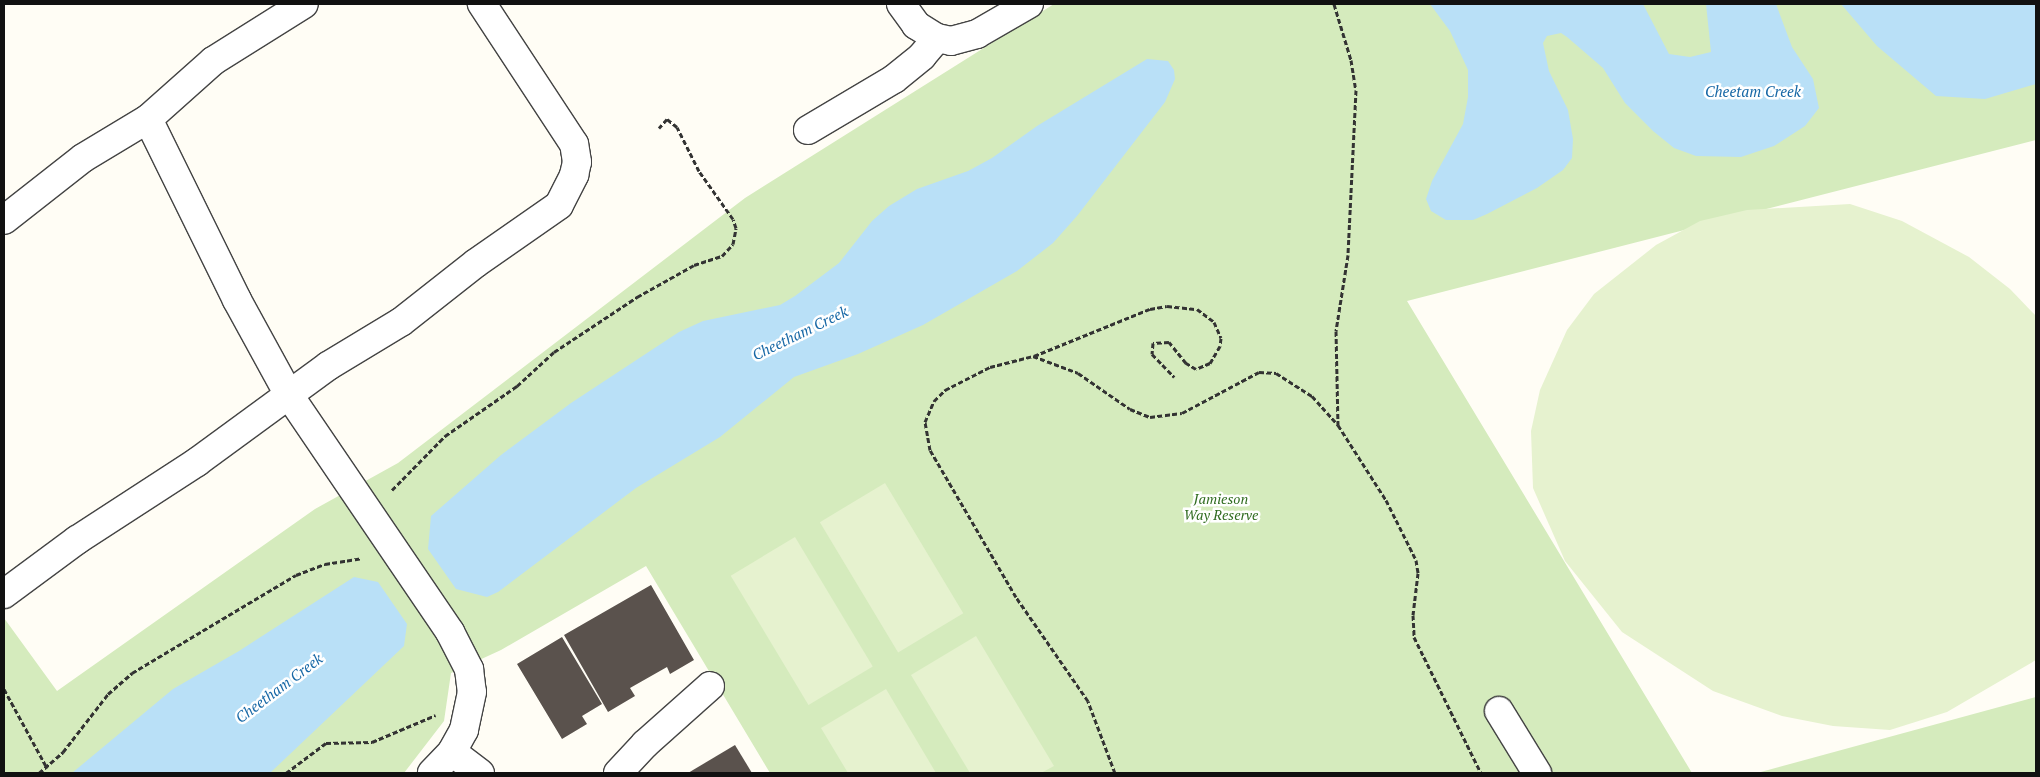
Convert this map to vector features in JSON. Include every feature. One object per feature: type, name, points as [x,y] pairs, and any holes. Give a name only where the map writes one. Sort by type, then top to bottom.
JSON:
[{"type":"street","points":[[4,220],[83,158],[148,119],[213,61],[304,4]]},
{"type":"street","points":[[4,594],[77,540],[197,462],[328,366],[401,322],[496,248],[546,217],[568,192],[577,162],[574,144],[482,4]]},
{"type":"street","points":[[902,4],[916,25],[937,38],[951,41],[978,34],[1029,4]]},
{"type":"street","points":[[808,130],[909,68],[937,38]]},
{"type":"street","points":[[148,119],[242,309],[290,395],[450,632],[469,669],[472,692],[470,713],[452,752],[432,773]]},
{"type":"street","points":[[618,773],[645,744],[710,686]]},
{"type":"street","points":[[1499,711],[1537,773]]},
{"type":"street","points":[[452,752],[480,773]]},
{"type":"path","points":[[1334,4],[1351,60],[1356,90],[1348,255],[1336,332],[1338,425]]},
{"type":"path","points":[[372,514],[425,454],[465,421],[517,386],[545,359],[637,297],[694,266],[722,256],[733,244],[736,228],[733,219],[699,171],[677,127],[667,119],[659,128]]},
{"type":"path","points":[[1115,773],[1088,701],[986,548],[940,470],[924,433],[928,410],[945,390],[990,367],[1033,356],[1150,309],[1167,306],[1197,309],[1214,322],[1221,338],[1220,346],[1210,363],[1196,369],[1186,363],[1169,342],[1153,343],[1152,354],[1174,377]]},
{"type":"path","points":[[1033,356],[1078,373],[1130,409],[1150,417],[1182,413],[1259,372],[1276,373],[1312,396],[1338,425],[1386,500],[1416,560],[1418,573],[1413,620],[1414,637],[1481,773]]},
{"type":"path","points":[[39,773],[75,737],[98,705],[132,673],[296,575],[332,562],[366,558]]},
{"type":"path","points":[[4,689],[46,768]]},
{"type":"path","points":[[286,773],[326,743],[372,742],[441,713]]},
{"type":"green space","name":"Jamieson Way Reserve","points":[[1054,4],[2036,4],[2036,140],[1407,301],[1692,773],[770,773],[646,566],[501,650],[451,673],[444,721],[404,773],[4,773],[4,618],[57,691],[315,509],[398,463],[745,198]]},
{"type":"green space","points":[[1850,204],[1902,221],[1969,257],[2010,289],[2036,316],[2036,660],[1947,712],[1890,730],[1833,726],[1782,716],[1713,691],[1622,632],[1565,561],[1533,488],[1531,431],[1540,390],[1567,330],[1594,294],[1656,245],[1700,221],[1747,210]]},
{"type":"green space","points":[[885,483],[963,613],[898,652],[820,522]]},
{"type":"green space","points":[[795,537],[873,666],[808,705],[731,576]]},
{"type":"green space","points":[[976,636],[1054,766],[1041,773],[970,773],[911,675]]},
{"type":"green space","points":[[886,689],[936,773],[848,773],[821,728]]},
{"type":"green space","points":[[2036,697],[2036,773],[1757,773]]},
{"type":"water","name":"Cheetam Creek","points":[[1430,4],[1643,4],[1669,54],[1690,57],[1711,52],[1706,4],[1776,4],[1792,47],[1813,79],[1819,108],[1805,126],[1774,146],[1741,157],[1696,156],[1674,148],[1653,131],[1625,103],[1603,68],[1567,37],[1561,33],[1547,36],[1543,43],[1549,71],[1568,110],[1573,139],[1572,158],[1563,170],[1537,188],[1487,214],[1473,220],[1446,220],[1431,211],[1426,199],[1432,181],[1463,124],[1468,97],[1468,70],[1450,31]]},
{"type":"water","points":[[1841,4],[2036,4],[2036,84],[1985,99],[1936,96],[1877,46]]},
{"type":"water","name":"Cheetham Creek","points":[[1147,59],[1168,61],[1174,70],[1175,79],[1165,102],[1077,216],[1053,243],[1017,271],[923,325],[858,354],[794,377],[720,437],[636,488],[498,592],[487,597],[456,589],[428,549],[431,516],[501,455],[571,403],[679,332],[703,321],[780,305],[795,296],[839,263],[872,221],[889,206],[917,189],[968,171],[992,158],[1037,126]]},
{"type":"water","name":"Cheetham Creek","points":[[354,577],[378,582],[407,624],[404,646],[270,773],[72,773],[173,689],[239,651]]},
{"type":"building","points":[[651,585],[694,660],[670,674],[667,667],[630,688],[635,696],[608,712],[564,635]]},
{"type":"building","points":[[562,637],[602,704],[582,716],[587,724],[562,739],[517,664]]},
{"type":"building","points":[[735,745],[752,773],[688,773]]}]
